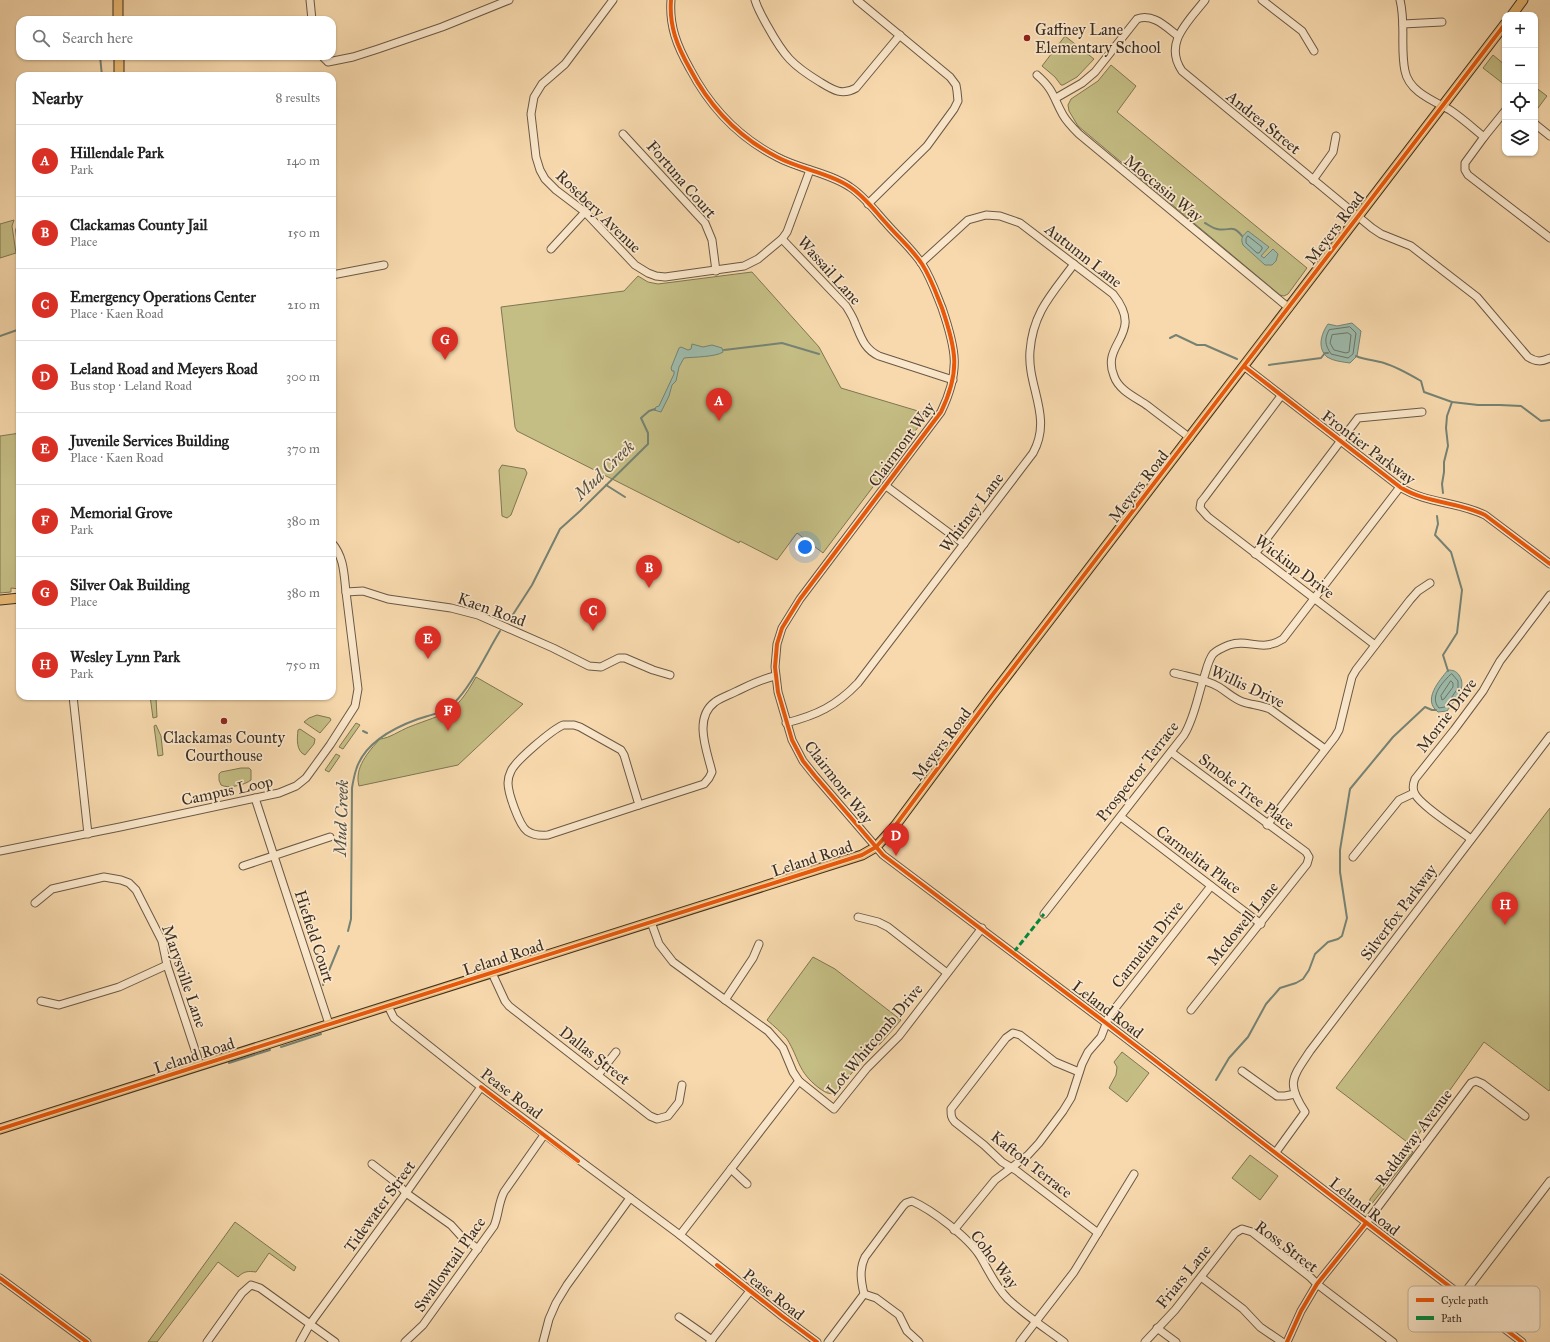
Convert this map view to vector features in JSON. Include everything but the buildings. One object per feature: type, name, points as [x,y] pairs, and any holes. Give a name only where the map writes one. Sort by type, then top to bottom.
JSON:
[{"type":"main road","points":[[118,0],[118,16]]},
{"type":"main road","points":[[1514,12],[1520,1]]},
{"type":"main road","name":"Meyers Road","points":[[876,847],[895,826],[999,686],[1502,28]]},
{"type":"main road","points":[[119,60],[119,72]]},
{"type":"main road","points":[[0,600],[16,598]]},
{"type":"main road","name":"Leland Road","points":[[0,1129],[862,855],[876,847]]},
{"type":"street","points":[[310,0],[312,16]]},
{"type":"street","points":[[326,60],[328,62],[353,57],[442,27],[496,2],[509,0]]},
{"type":"street","name":"Rosebery Avenue","points":[[613,0],[565,64],[537,90],[531,105],[536,158],[540,170],[551,186],[585,212],[635,265],[648,273],[664,277],[737,268],[750,263],[782,239]]},
{"type":"street","name":"Clairmont Way","points":[[671,0],[671,22],[677,44],[695,79],[715,108],[739,132],[778,158],[851,187],[921,263],[933,284],[951,335],[955,359],[953,380],[942,412],[791,612],[782,628],[777,644],[775,676],[786,723],[792,740],[803,761],[876,847]]},
{"type":"street","points":[[755,0],[757,8],[780,48],[790,60],[801,70],[834,90],[842,92],[851,91],[856,88],[900,35]]},
{"type":"street","points":[[858,0],[950,77],[956,85],[958,101],[954,109],[927,146],[868,204]]},
{"type":"street","points":[[1056,98],[1082,83],[1095,72],[1137,19],[1142,17],[1152,18],[1178,36],[1205,0]]},
{"type":"street","points":[[1262,0],[1302,31],[1314,50]]},
{"type":"street","points":[[1400,0],[1405,71],[1407,79],[1415,88],[1432,102],[1450,111],[1484,137]]},
{"type":"street","points":[[1402,24],[1442,22]]},
{"type":"street","name":"Andrea Street","points":[[1178,36],[1174,45],[1174,51],[1177,64],[1182,71],[1358,217],[1381,234],[1411,246],[1477,297],[1528,358],[1535,361],[1550,358]]},
{"type":"street","name":"Moccasin Way","points":[[1037,75],[1048,86],[1056,98],[1062,114],[1070,125],[1091,146],[1289,308]]},
{"type":"street","points":[[1502,115],[1465,163],[1465,170],[1468,176],[1550,238]]},
{"type":"street","points":[[1538,126],[1550,136]]},
{"type":"street","name":"Fortuna Court","points":[[623,134],[705,223],[712,240],[716,271]]},
{"type":"street","points":[[1313,180],[1333,152],[1336,136]]},
{"type":"street","name":"Wassail Lane","points":[[810,170],[791,223],[782,239],[846,306],[853,318],[862,340],[869,350],[879,356],[953,380]]},
{"type":"street","points":[[551,249],[585,212]]},
{"type":"street","name":"Autumn Lane","points":[[921,263],[968,220],[980,216],[992,215],[1007,217],[1020,223],[1113,294],[1120,302],[1124,310],[1125,327],[1123,335],[1115,348],[1111,362],[1114,377],[1124,390],[1190,438]]},
{"type":"street","name":"Whitney Lane","points":[[786,723],[803,719],[822,711],[842,698],[858,683],[1033,453],[1038,445],[1041,433],[1041,419],[1029,365],[1032,337],[1038,313],[1074,264]]},
{"type":"street","points":[[336,273],[384,265]]},
{"type":"street","name":"Frontier Parkway","points":[[1244,367],[1400,487],[1425,499],[1458,505],[1479,512],[1495,522],[1550,564]]},
{"type":"street","name":"Wickiup Drive","points":[[1282,396],[1201,502],[1200,508],[1208,517],[1255,554],[1375,645]]},
{"type":"street","points":[[1255,554],[1358,418],[1422,412]]},
{"type":"street","points":[[886,486],[964,544]]},
{"type":"street","name":"Prospector Terrace","points":[[1044,914],[1110,828],[1121,817],[1189,726],[1208,664],[1213,654],[1231,644],[1240,643],[1264,646],[1277,643],[1283,639],[1400,487]]},
{"type":"street","points":[[336,549],[342,560],[346,592]]},
{"type":"street","points":[[1267,825],[1335,737],[1339,730],[1352,677],[1410,600],[1418,591],[1430,583]]},
{"type":"street","name":"Kaen Road","points":[[346,592],[363,591],[388,599],[451,608],[478,615],[554,648],[589,666],[601,667],[619,658],[625,658],[653,670],[670,675]]},
{"type":"street","name":"Campus Loop","points":[[0,850],[88,834],[255,798],[288,790],[306,778],[352,713],[355,706],[358,689],[346,592]]},
{"type":"street","name":"Morrie Drive","points":[[1414,793],[1413,788],[1415,778],[1483,691],[1500,661],[1550,595]]},
{"type":"street","name":"Willis Drive","points":[[1174,673],[1203,680],[1243,702],[1270,709],[1325,749]]},
{"type":"street","points":[[639,805],[624,755],[621,750],[574,725],[563,725],[554,730],[514,766],[508,778],[509,789],[520,822],[527,831],[536,835],[548,834],[639,805],[704,784],[710,778],[712,772],[702,730],[708,710],[714,702],[762,679],[775,676]]},
{"type":"street","points":[[73,700],[88,834]]},
{"type":"street","name":"Silverfox Parkway","points":[[1295,1094],[1293,1088],[1296,1072],[1310,1051],[1550,736]]},
{"type":"street","name":"Smoke Tree Place","points":[[1171,752],[1267,825],[1306,852]]},
{"type":"street","points":[[1353,857],[1399,800],[1414,793],[1424,804],[1472,839]]},
{"type":"street","name":"Hiefield Court","points":[[255,798],[329,1024]]},
{"type":"street","name":"Carmelita Place","points":[[1121,817],[1261,924]]},
{"type":"street","points":[[243,866],[330,837]]},
{"type":"street","name":"Leland Road","points":[[876,847],[883,855],[982,928],[1449,1286]]},
{"type":"street","name":"Mcdowell Lane","points":[[1191,1010],[1261,924],[1307,864],[1309,857],[1306,852]]},
{"type":"street","name":"Marysville Lane","points":[[35,903],[52,889],[104,877],[112,877],[129,883],[136,890],[162,941],[167,965],[200,1065]]},
{"type":"street","name":"Carmelita Drive","points":[[954,1230],[995,1180],[1028,1155],[1039,1143],[1063,1111],[1071,1098],[1079,1072],[1088,1052],[1101,1036],[1109,1016],[1210,886]]},
{"type":"street","points":[[858,917],[878,922],[888,927],[947,972]]},
{"type":"street","name":"Lot Whitcomb Drive","points":[[651,922],[659,944],[673,962],[768,1031],[783,1048],[793,1072],[799,1081],[834,1108],[867,1068],[899,1036],[982,928]]},
{"type":"street","points":[[725,1000],[753,958],[759,944]]},
{"type":"street","points":[[41,1001],[60,1005],[119,987],[167,965]]},
{"type":"street","name":"Dallas Street","points":[[492,973],[505,1001],[509,1006],[650,1116],[657,1118],[668,1116],[679,1102],[682,1086]]},
{"type":"street","name":"Pease Road","points":[[388,1006],[394,1018],[481,1087],[680,1235],[817,1342]]},
{"type":"street","name":"Kafton Terrace","points":[[1079,1072],[1055,1062],[1020,1035],[1013,1033],[1006,1038],[952,1109],[951,1115],[955,1122],[984,1145],[1002,1162],[1098,1233]]},
{"type":"street","points":[[598,1075],[616,1052]]},
{"type":"street","points":[[1242,1071],[1265,1089],[1277,1096],[1295,1094],[1305,1112],[1276,1152]]},
{"type":"street","points":[[680,1235],[799,1081]]},
{"type":"street","name":"Reddaway Avenue","points":[[1287,1342],[1301,1311],[1317,1284],[1366,1223],[1470,1083],[1476,1081],[1484,1084],[1525,1116]]},
{"type":"street","name":"Tidewater Street","points":[[300,1342],[310,1324],[406,1193],[481,1087]]},
{"type":"street","name":"Swallowtail Place","points":[[405,1342],[423,1325],[494,1226],[498,1218],[499,1202],[504,1192],[544,1135]]},
{"type":"street","points":[[372,1164],[398,1184],[406,1193],[451,1225],[461,1236],[478,1249]]},
{"type":"street","points":[[731,1169],[747,1184]]},
{"type":"street","points":[[1020,1342],[1074,1272],[1134,1174]]},
{"type":"street","points":[[1470,1286],[1550,1181]]},
{"type":"street","points":[[543,1342],[549,1319],[556,1303],[567,1285],[630,1198]]},
{"type":"street","name":"Coho Way","points":[[864,1294],[860,1272],[861,1264],[865,1256],[903,1206],[912,1201],[921,1205],[954,1230],[980,1256],[996,1285],[1004,1295],[1023,1312],[1064,1342]]},
{"type":"street","name":"Ross Street","points":[[1242,1229],[1252,1232],[1393,1342]]},
{"type":"street","name":"Friars Lane","points":[[1145,1342],[1175,1310],[1235,1233],[1242,1229]]},
{"type":"street","points":[[1201,1277],[1243,1309],[1260,1327],[1282,1342]]},
{"type":"street","points":[[0,1278],[87,1342]]},
{"type":"street","points":[[207,1342],[242,1293],[251,1285],[260,1288],[335,1342]]},
{"type":"street","points":[[679,1318],[711,1341],[750,1291]]},
{"type":"street","points":[[828,1342],[864,1294],[876,1298],[899,1315],[907,1330],[919,1342]]},
{"type":"street","points":[[1157,1328],[1176,1342]]},
{"type":"street","name":"Leland Road","points":[[1509,1332],[1522,1342]]},
{"type":"shaded area","points":[[1065,36],[1094,59],[1077,77],[1061,85],[1055,77],[1042,66]]},
{"type":"shaded area","points":[[1493,55],[1502,62],[1502,83],[1483,68]]},
{"type":"shaded area","points":[[1111,65],[1136,86],[1117,112],[1307,268],[1288,294],[1284,296],[1280,295],[1078,126],[1069,111],[1068,105],[1071,99],[1098,81]]},
{"type":"shaded area","points":[[1538,89],[1547,96],[1538,108]]},
{"type":"shaded area","points":[[14,220],[12,226],[16,253],[0,258],[0,224]]},
{"type":"shaded area","points":[[752,272],[819,347],[841,388],[928,414],[823,553],[797,533],[777,560],[740,541],[739,543],[517,431],[515,427],[501,307],[624,291],[638,276],[648,282],[658,284]]},
{"type":"shaded area","points":[[16,434],[16,589],[11,588],[11,592],[0,593],[0,436]]},
{"type":"shaded area","points":[[502,465],[525,469],[527,473],[511,515],[507,518],[502,516],[499,470]]},
{"type":"shaded area","points":[[476,677],[523,704],[458,765],[359,786],[358,773],[360,767],[371,749],[380,739],[391,736],[448,711],[462,699]]},
{"type":"shaded area","points":[[151,700],[156,700],[157,717],[153,718]]},
{"type":"shaded area","points":[[317,715],[330,718],[331,720],[320,733],[304,722]]},
{"type":"shaded area","points":[[356,723],[360,725],[343,749],[339,747]]},
{"type":"shaded area","points":[[156,725],[161,736],[163,755],[158,756],[154,726]]},
{"type":"shaded area","points":[[300,729],[315,739],[314,744],[305,755],[300,751],[298,744],[297,737],[298,730]]},
{"type":"shaded area","points":[[336,754],[340,756],[329,772],[325,770]]},
{"type":"shaded area","points":[[249,768],[251,770],[251,780],[236,786],[228,787],[221,785],[219,774],[221,772]]},
{"type":"shaded area","points":[[1550,808],[1550,1089],[1549,1091],[1484,1042],[1411,1145],[1336,1088]]},
{"type":"shaded area","points":[[813,957],[835,969],[901,1020],[881,1043],[862,1060],[836,1093],[833,1094],[823,1091],[812,1082],[803,1071],[787,1039],[767,1020]]},
{"type":"shaded area","points":[[1122,1052],[1149,1073],[1127,1102],[1109,1088],[1116,1075],[1117,1067],[1114,1062]]},
{"type":"shaded area","points":[[1411,1150],[1413,1152],[1370,1206],[1370,1199],[1404,1155]]},
{"type":"shaded area","points":[[1250,1155],[1278,1176],[1260,1200],[1232,1178]]},
{"type":"shaded area","points":[[235,1222],[296,1267],[294,1271],[269,1253],[256,1272],[246,1272],[238,1277],[218,1262],[157,1342],[148,1342]]},
{"type":"water","points":[[1248,231],[1269,247],[1261,256],[1264,258],[1273,249],[1278,254],[1276,261],[1272,265],[1265,265],[1243,245],[1242,237]]},
{"type":"water","points":[[1352,323],[1361,331],[1357,356],[1350,363],[1327,357],[1322,349],[1321,341],[1323,332],[1328,324],[1337,326]]},
{"type":"water","points":[[692,344],[703,347],[712,345],[722,348],[723,352],[710,356],[684,358],[679,367],[676,381],[672,385],[669,396],[661,412],[654,410],[659,406],[674,374],[674,371],[672,371],[671,368],[679,348],[681,347],[688,350],[691,349]]},
{"type":"water","points":[[1448,670],[1454,671],[1459,675],[1462,685],[1459,694],[1447,711],[1438,712],[1433,707],[1432,696],[1440,680]]},
{"type":"waterway","points":[[100,60],[102,72]]},
{"type":"waterway","points":[[1205,223],[1221,230],[1236,230],[1242,236]]},
{"type":"waterway","points":[[0,336],[16,330]]},
{"type":"waterway","name":"Mud Creek","points":[[1170,338],[1176,335],[1197,345],[1205,345],[1237,359]]},
{"type":"waterway","name":"Mud Creek","points":[[724,350],[782,343],[819,354]]},
{"type":"waterway","name":"Mud Creek","points":[[1269,365],[1321,358],[1325,353],[1328,353]]},
{"type":"waterway","name":"Mud Creek","points":[[1356,356],[1384,363],[1398,369],[1421,381],[1424,392],[1452,402],[1478,405],[1521,406],[1541,421],[1550,420]]},
{"type":"waterway","points":[[1443,493],[1442,484],[1444,462],[1448,446],[1446,428],[1447,416],[1452,402]]},
{"type":"waterway","name":"Mud Creek","points":[[512,616],[532,585],[560,529],[648,444],[648,433],[641,418],[649,411],[655,409]]},
{"type":"waterway","points":[[606,485],[625,497]]},
{"type":"waterway","points":[[1437,516],[1438,524],[1435,535],[1451,552],[1462,590],[1457,633],[1443,655],[1448,671]]},
{"type":"waterway","name":"Mud Creek","points":[[348,931],[351,919],[352,788],[355,772],[360,760],[373,744],[390,732],[408,723],[441,711],[454,703],[473,679],[500,631]]},
{"type":"waterway","points":[[1216,1080],[1229,1058],[1248,1037],[1266,1004],[1280,988],[1303,979],[1309,970],[1315,954],[1328,942],[1342,936],[1347,918],[1340,872],[1340,850],[1350,789],[1393,737],[1425,707],[1436,710]]},
{"type":"waterway","points":[[363,731],[367,733]]},
{"type":"waterway","name":"Mud Creek","points":[[323,985],[339,946]]},
{"type":"waterway","name":"Mud Creek","points":[[281,1047],[321,1034]]},
{"type":"waterway","name":"Mud Creek","points":[[229,1063],[270,1050]]},
{"type":"marked path","points":[[1014,952],[1044,914]]},
{"type":"cycle path","points":[[671,0],[671,19],[678,44],[698,83],[716,108],[726,120],[763,149],[795,165],[842,182],[865,199],[914,253],[922,264],[942,308],[951,336],[954,372],[952,384],[941,412],[800,599],[782,628],[777,644],[775,667],[778,692],[792,740],[803,761],[883,855],[1106,1023],[1449,1286]]},
{"type":"cycle path","points":[[0,1129],[862,855],[876,847],[895,826],[990,698],[1502,28]]},
{"type":"cycle path","points":[[1245,367],[1400,487],[1421,497],[1474,510],[1485,515],[1550,564]]},
{"type":"cycle path","points":[[481,1087],[578,1161]]},
{"type":"cycle path","points":[[1287,1342],[1301,1311],[1317,1284],[1366,1223]]},
{"type":"cycle path","points":[[717,1265],[817,1342]]},
{"type":"cycle path","points":[[0,1278],[87,1342]]},
{"type":"cycle path","points":[[1509,1332],[1522,1342]]},
{"type":"place","name":"Gaffney Lane Elementary School","points":[[1027,38]]},
{"type":"place","name":"Silver Oak Building","points":[[445,360]]},
{"type":"place","name":"Hillendale Park","points":[[719,421]]},
{"type":"place","name":"Clackamas County Jail","points":[[649,588]]},
{"type":"place","name":"Emergency Operations Center","points":[[593,631]]},
{"type":"place","name":"Juvenile Services Building","points":[[428,659]]},
{"type":"place","name":"Clackamas County Courthouse","points":[[224,721]]},
{"type":"place","name":"Memorial Grove","points":[[448,731]]},
{"type":"place","name":"Leland Road and Meyers Road","points":[[896,856]]},
{"type":"place","name":"Wesley Lynn Park","points":[[1505,925]]}]
